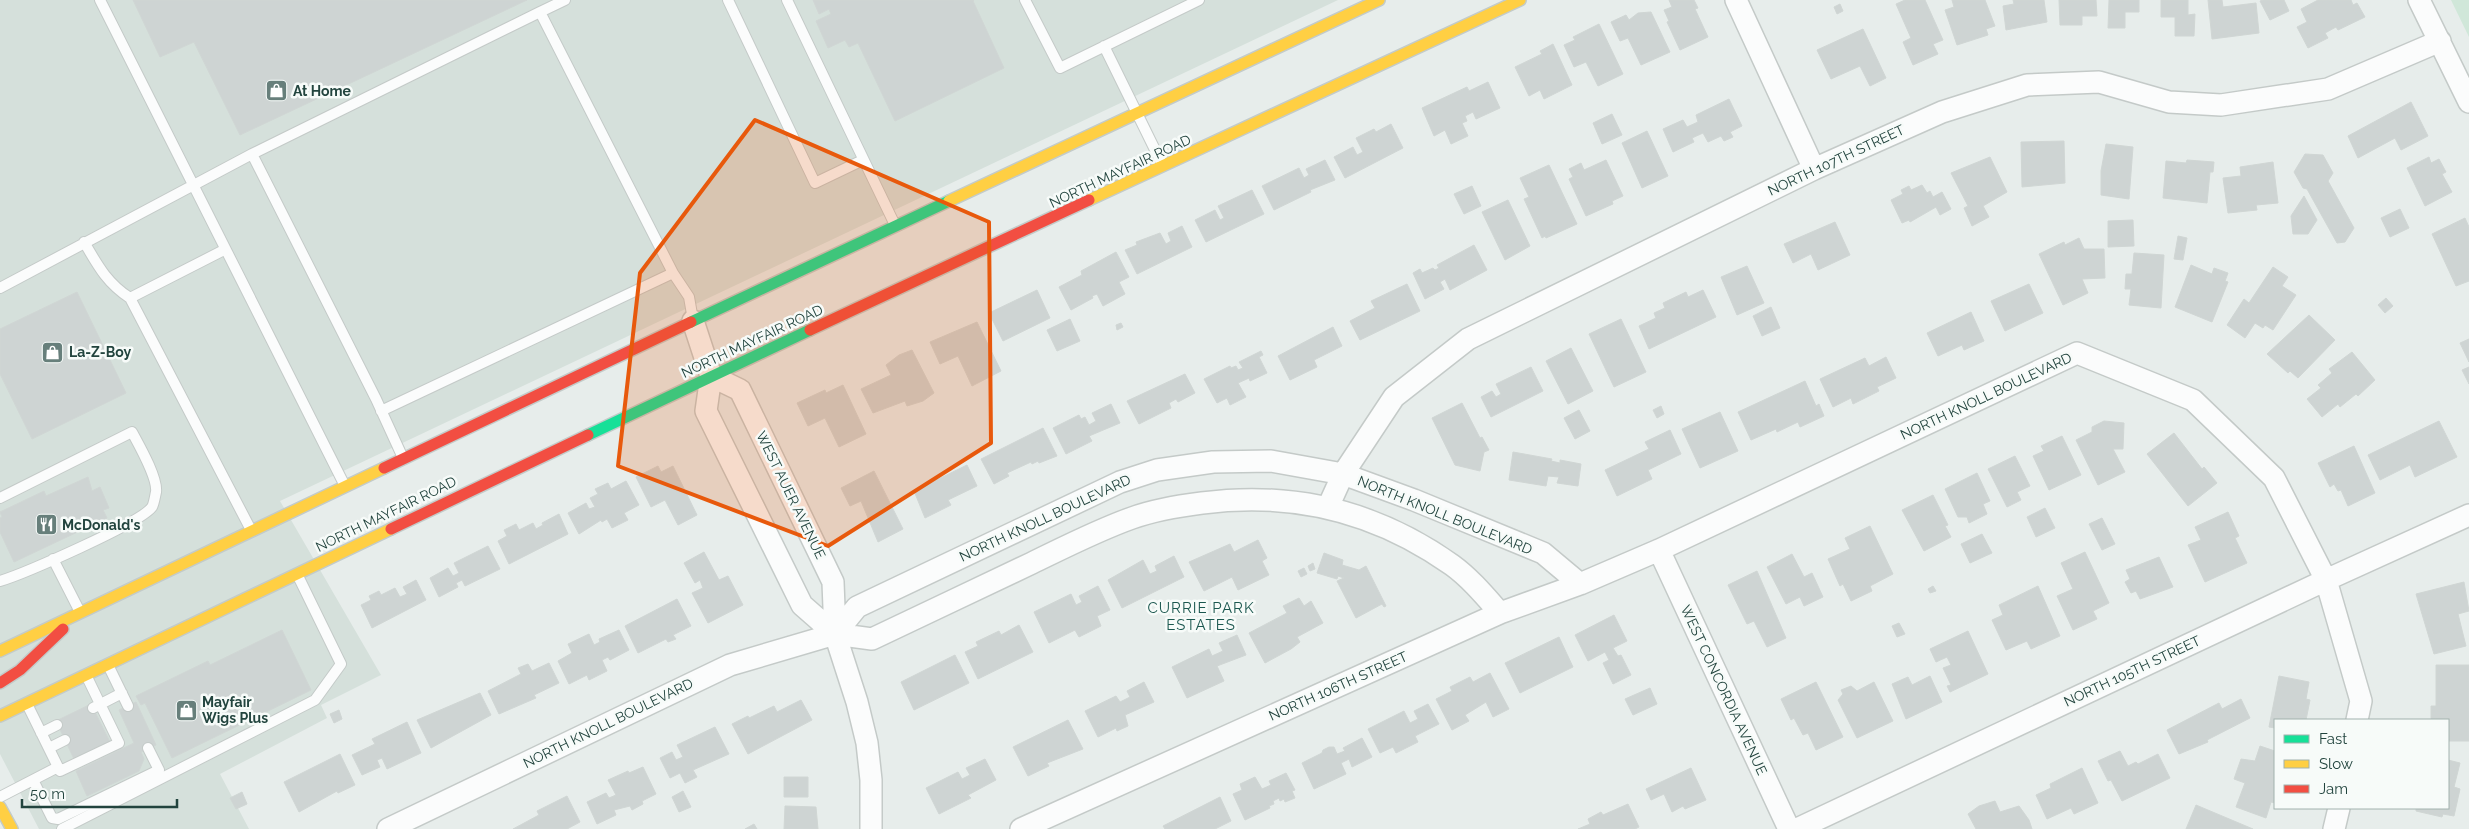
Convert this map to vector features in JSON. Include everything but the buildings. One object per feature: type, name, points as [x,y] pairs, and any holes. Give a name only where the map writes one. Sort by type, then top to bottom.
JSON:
[{"type":"main road","points":[[2,648],[80,613],[693,321],[1379,0]]},
{"type":"main road","name":"NORTH MAYFAIR ROAD","points":[[0,716],[711,376],[1164,168],[1520,0]]},
{"type":"main road","points":[[0,683],[20,670],[80,613]]},
{"type":"main road","points":[[0,807],[12,829]]},
{"type":"street","points":[[1736,0],[1814,169]]},
{"type":"street","points":[[2419,0],[2469,102]]},
{"type":"street","name":"NORTH 107TH STREET","points":[[1328,507],[1343,474],[1394,397],[1468,340],[1814,169],[1942,112],[2028,85],[2099,82],[2169,102],[2221,105],[2328,89],[2440,41]]},
{"type":"street","name":"WEST AUER AVENUE","points":[[693,321],[711,376],[706,411],[802,605],[834,634]]},
{"type":"street","name":"NORTH KNOLL BOULEVARD","points":[[1659,550],[2077,353],[2193,400],[2274,478],[2326,580],[2361,702],[2357,719]]},
{"type":"street","name":"WEST AUER AVENUE","points":[[711,376],[740,390],[833,582],[834,634],[857,702],[867,743],[871,780],[871,829]]},
{"type":"street","name":"NORTH KNOLL BOULEVARD","points":[[834,634],[857,606],[1079,500],[1120,482],[1158,470],[1213,462],[1271,461],[1343,474],[1414,500],[1542,553],[1580,584]]},
{"type":"street","name":"NORTH KNOLL BOULEVARD","points":[[388,829],[730,665],[834,634],[872,639],[1092,534],[1133,517],[1172,507],[1216,501],[1265,499],[1328,507],[1371,521],[1409,539],[1452,566],[1500,613]]},
{"type":"street","name":"NORTH 105TH STREET","points":[[1797,829],[2326,580],[2469,515]]},
{"type":"street","name":"NORTH 106TH STREET","points":[[1021,829],[1500,613],[1580,584],[1659,550]]},
{"type":"street","name":"WEST CONCORDIA AVENUE","points":[[1659,550],[1788,829]]},
{"type":"street","points":[[2334,829],[2339,809]]},
{"type":"lane","points":[[100,0],[194,183],[224,250],[345,486]]},
{"type":"lane","points":[[0,288],[194,183],[565,0]]},
{"type":"lane","points":[[728,0],[815,184],[864,160]]},
{"type":"lane","points":[[787,0],[895,226]]},
{"type":"lane","points":[[1025,0],[1060,68],[1199,0]]},
{"type":"lane","points":[[540,12],[673,273],[689,297],[693,321]]},
{"type":"lane","points":[[1104,46],[1164,168]]},
{"type":"lane","points":[[252,154],[381,411],[403,459]]},
{"type":"lane","points":[[84,242],[98,267],[114,287],[130,298],[252,531]]},
{"type":"lane","points":[[130,298],[224,250]]},
{"type":"lane","points":[[381,411],[673,273]]},
{"type":"lane","points":[[0,498],[132,432],[150,470],[156,490],[152,507],[129,523],[20,575],[0,581]]},
{"type":"lane","points":[[53,559],[80,613]]},
{"type":"lane","points":[[62,829],[314,700],[341,664],[297,574]]},
{"type":"lane","points":[[108,664],[128,706]]},
{"type":"lane","points":[[26,703],[60,771],[119,743],[104,721],[86,674]]},
{"type":"lane","points":[[97,706],[122,693]]},
{"type":"lane","points":[[41,732],[58,725]]},
{"type":"lane","points":[[49,748],[65,740]]},
{"type":"lane","points":[[32,780],[52,818],[58,819],[159,770],[148,748]]},
{"type":"lane","points":[[0,797],[58,767]]},
{"type":"highlighted area","points":[[755,120],[989,222],[991,443],[828,546],[618,466],[640,273]]},
{"type":"shaded area","points":[[0,0],[1338,0],[280,501],[381,675],[321,705],[327,718],[220,774],[249,829],[39,829],[0,754]]},
{"type":"green space","points":[[2451,0],[2469,0],[2469,37]]},
{"type":"traffic: fast","points":[[691,322],[949,201]]},
{"type":"traffic: fast","points":[[588,435],[810,330]]},
{"type":"traffic: slow","points":[[949,201],[1379,0]]},
{"type":"traffic: slow","points":[[1089,200],[1520,0]]},
{"type":"traffic: slow","points":[[0,651],[384,468]]},
{"type":"traffic: slow","points":[[0,716],[391,529]]},
{"type":"traffic: slow","points":[[0,807],[12,829]]},
{"type":"traffic: jam","points":[[810,330],[1089,200]]},
{"type":"traffic: jam","points":[[384,468],[691,322]]},
{"type":"traffic: jam","points":[[391,529],[588,435]]},
{"type":"traffic: jam","points":[[0,683],[20,670],[63,629]]},
{"type":"place","name":"At Home","points":[[277,91]]},
{"type":"place","name":"La-Z-Boy","points":[[53,352]]},
{"type":"place","name":"McDonald's","points":[[46,525]]},
{"type":"place","name":"Mayfair Wigs Plus","points":[[186,710]]},
{"type":"district","name":"CURRIE PARK ESTATES","points":[[1201,616]]}]
